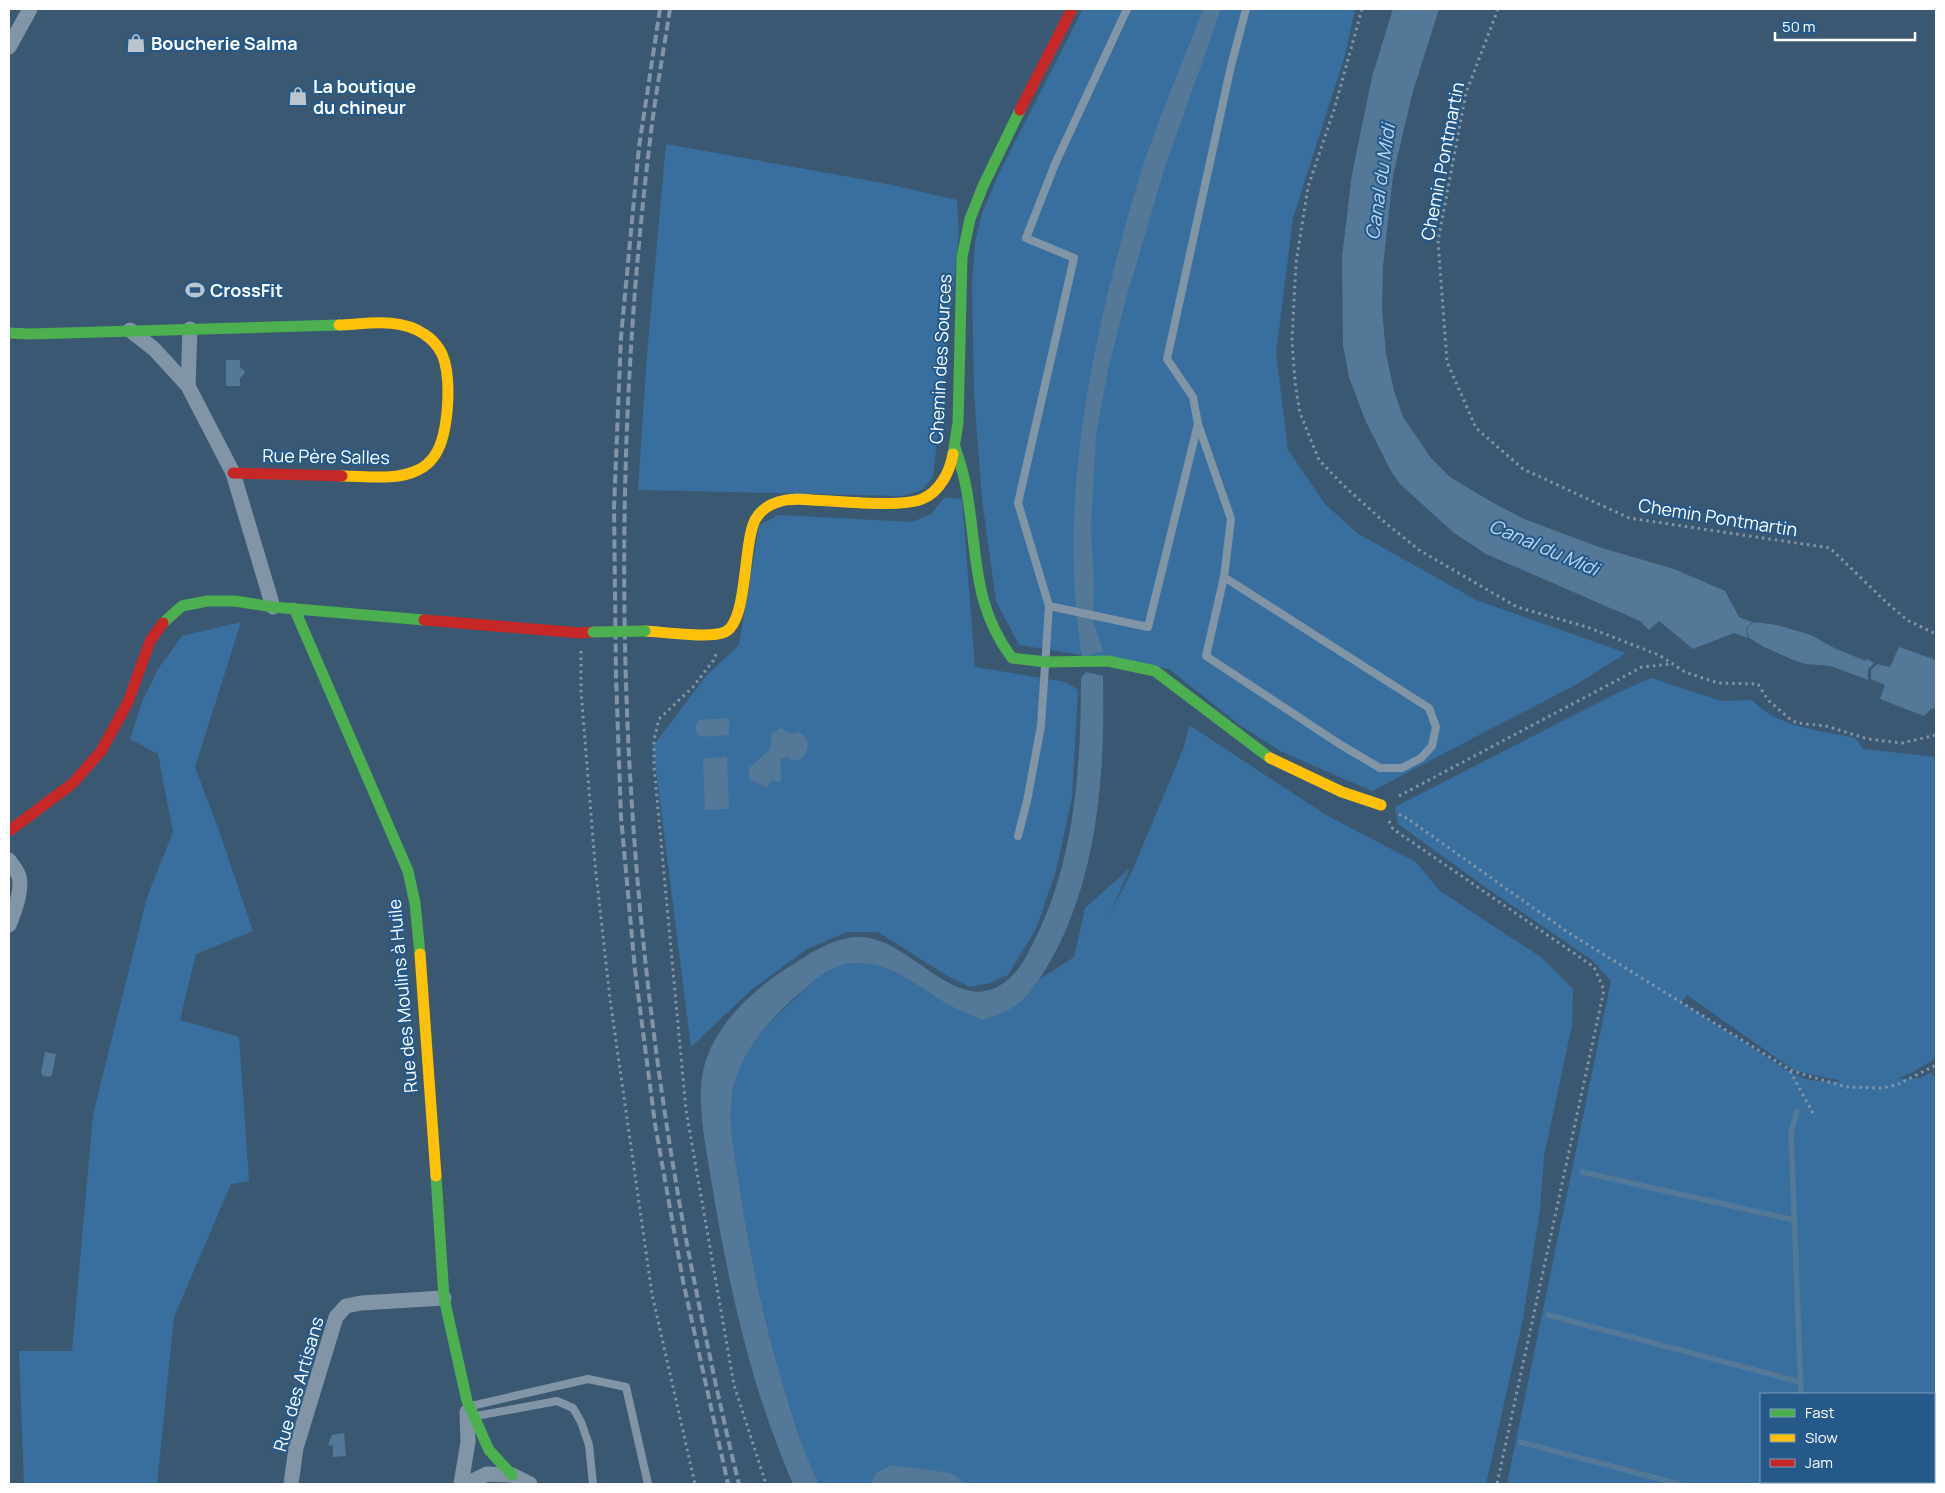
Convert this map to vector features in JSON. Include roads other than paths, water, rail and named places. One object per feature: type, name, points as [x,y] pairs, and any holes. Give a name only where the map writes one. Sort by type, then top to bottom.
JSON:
[{"type":"street","points":[[9,47],[30,9]]},
{"type":"street","name":"Chemin des Sources","points":[[294,608],[581,633],[645,631],[712,634],[724,632],[732,624],[738,613],[754,522],[761,511],[770,504],[787,500],[902,503],[923,499],[939,488],[951,465],[958,423],[962,257],[970,218],[982,186],[1072,9]]},
{"type":"street","name":"Rue Père Salles","points":[[9,332],[30,334],[397,323],[409,326],[430,339],[439,348],[445,364],[447,381],[444,438],[432,460],[414,472],[402,476],[386,477],[233,473]]},
{"type":"street","points":[[188,386],[190,329]]},
{"type":"street","points":[[130,330],[154,349],[188,386],[233,473],[273,607]]},
{"type":"street","points":[[955,446],[966,488],[972,540],[986,614],[1001,646],[1012,658],[1046,662],[1108,661],[1155,672],[1273,760],[1342,792],[1380,805]]},
{"type":"street","points":[[9,831],[73,783],[102,751],[128,702],[150,641],[164,622],[182,606],[207,601],[235,601],[294,608]]},
{"type":"street","name":"Rue des Moulins à Huile","points":[[294,608],[408,871],[419,934],[444,1298],[470,1408],[489,1450],[512,1474]]},
{"type":"street","points":[[9,860],[19,874],[20,879],[17,908],[9,925]]},
{"type":"street","name":"Rue des Artisans","points":[[291,1484],[296,1448],[336,1317],[346,1306],[361,1303],[444,1298]]},
{"type":"street","name":"Rue des Moulins à Huile","points":[[461,1484],[468,1442],[470,1408]]},
{"type":"street","points":[[466,1484],[487,1474],[512,1474],[530,1484]]},
{"type":"lane","points":[[1018,836],[1041,726],[1049,606],[1018,503],[1074,258],[1026,238],[1055,164],[1127,9]]},
{"type":"lane","points":[[1224,577],[1428,708],[1436,727],[1432,746],[1421,758],[1402,768],[1380,768],[1341,745],[1206,656],[1224,577],[1230,519],[1198,424],[1193,397],[1168,359],[1231,66],[1246,9]]},
{"type":"lane","points":[[1049,606],[1148,627],[1198,424]]},
{"type":"lane","points":[[470,1408],[588,1379],[626,1387],[648,1484]]},
{"type":"lane","points":[[470,1408],[557,1400],[573,1408],[581,1422],[589,1445],[593,1484]]},
{"type":"water","points":[[1203,9],[1221,9],[1165,167],[1125,302],[1108,370],[1096,435],[1091,529],[1094,584],[1093,621],[1103,651],[1082,657],[1076,610],[1074,516],[1077,469],[1090,377],[1110,284],[1135,191],[1159,122]]},
{"type":"water","name":"Canal du Midi","points":[[1393,9],[1439,9],[1413,91],[1393,175],[1383,267],[1382,309],[1386,354],[1394,391],[1403,417],[1431,458],[1450,477],[1490,501],[1524,519],[1602,548],[1674,569],[1725,591],[1739,617],[1752,622],[1746,629],[1748,638],[1734,633],[1693,649],[1659,621],[1649,630],[1640,621],[1486,554],[1454,533],[1400,484],[1392,473],[1366,422],[1349,377],[1343,345],[1342,257],[1352,174],[1372,77]]},
{"type":"water","points":[[226,360],[240,360],[240,368],[245,373],[240,378],[240,386],[226,386]]},
{"type":"water","points":[[1753,622],[1777,625],[1811,635],[1836,649],[1866,661],[1867,659],[1874,663],[1868,669],[1868,680],[1831,666],[1805,664],[1764,647],[1749,638],[1747,629]]},
{"type":"water","points":[[1899,647],[1936,660],[1936,710],[1932,708],[1924,716],[1880,699],[1885,685],[1871,679],[1871,670],[1877,664],[1890,667]]},
{"type":"water","points":[[1086,672],[1103,676],[1100,787],[1089,859],[1067,928],[1051,960],[1029,993],[1011,1008],[982,1020],[951,1006],[907,978],[883,967],[857,963],[838,966],[814,980],[774,1018],[757,1038],[738,1073],[732,1098],[732,1138],[753,1264],[787,1398],[803,1448],[819,1484],[793,1484],[764,1409],[752,1370],[724,1252],[702,1120],[702,1079],[709,1053],[724,1026],[756,991],[808,955],[827,945],[847,938],[857,937],[876,940],[894,948],[947,982],[964,989],[981,992],[999,986],[1017,971],[1036,937],[1049,907],[1067,843],[1077,777],[1081,678]]},
{"type":"water","points":[[729,718],[729,735],[701,737],[696,732],[696,724],[699,720]]},
{"type":"water","points":[[781,728],[792,734],[799,732],[807,741],[808,747],[803,758],[794,761],[787,757],[781,759],[780,783],[774,780],[770,782],[767,788],[749,779],[749,768],[770,749],[772,733]]},
{"type":"water","points":[[727,757],[729,809],[705,810],[703,758]]},
{"type":"water","points":[[45,1052],[56,1054],[52,1075],[49,1077],[43,1076],[41,1073]]},
{"type":"water","points":[[344,1433],[346,1456],[333,1457],[333,1446],[328,1445],[332,1435]]},
{"type":"water","points":[[891,1465],[951,1473],[967,1484],[871,1484],[875,1474]]},
{"type":"waterway","points":[[1797,1111],[1791,1133],[1801,1393]]},
{"type":"waterway","points":[[1582,1172],[1794,1220]]},
{"type":"waterway","points":[[1548,1315],[1800,1382]]},
{"type":"waterway","points":[[1520,1442],[1679,1484]]},
{"type":"railway","points":[[660,9],[639,147],[621,337],[614,508],[616,677],[621,817],[635,970],[655,1124],[683,1281],[728,1484]]},
{"type":"railway","points":[[670,9],[651,131],[636,281],[628,413],[624,546],[626,679],[632,812],[644,944],[659,1075],[680,1206],[717,1390],[739,1484]]},
{"type":"place","name":"Boucherie Salma","points":[[136,43]]},
{"type":"place","name":"La boutique du chineur","points":[[298,96]]},
{"type":"place","name":"CrossFit","points":[[195,290]]}]
